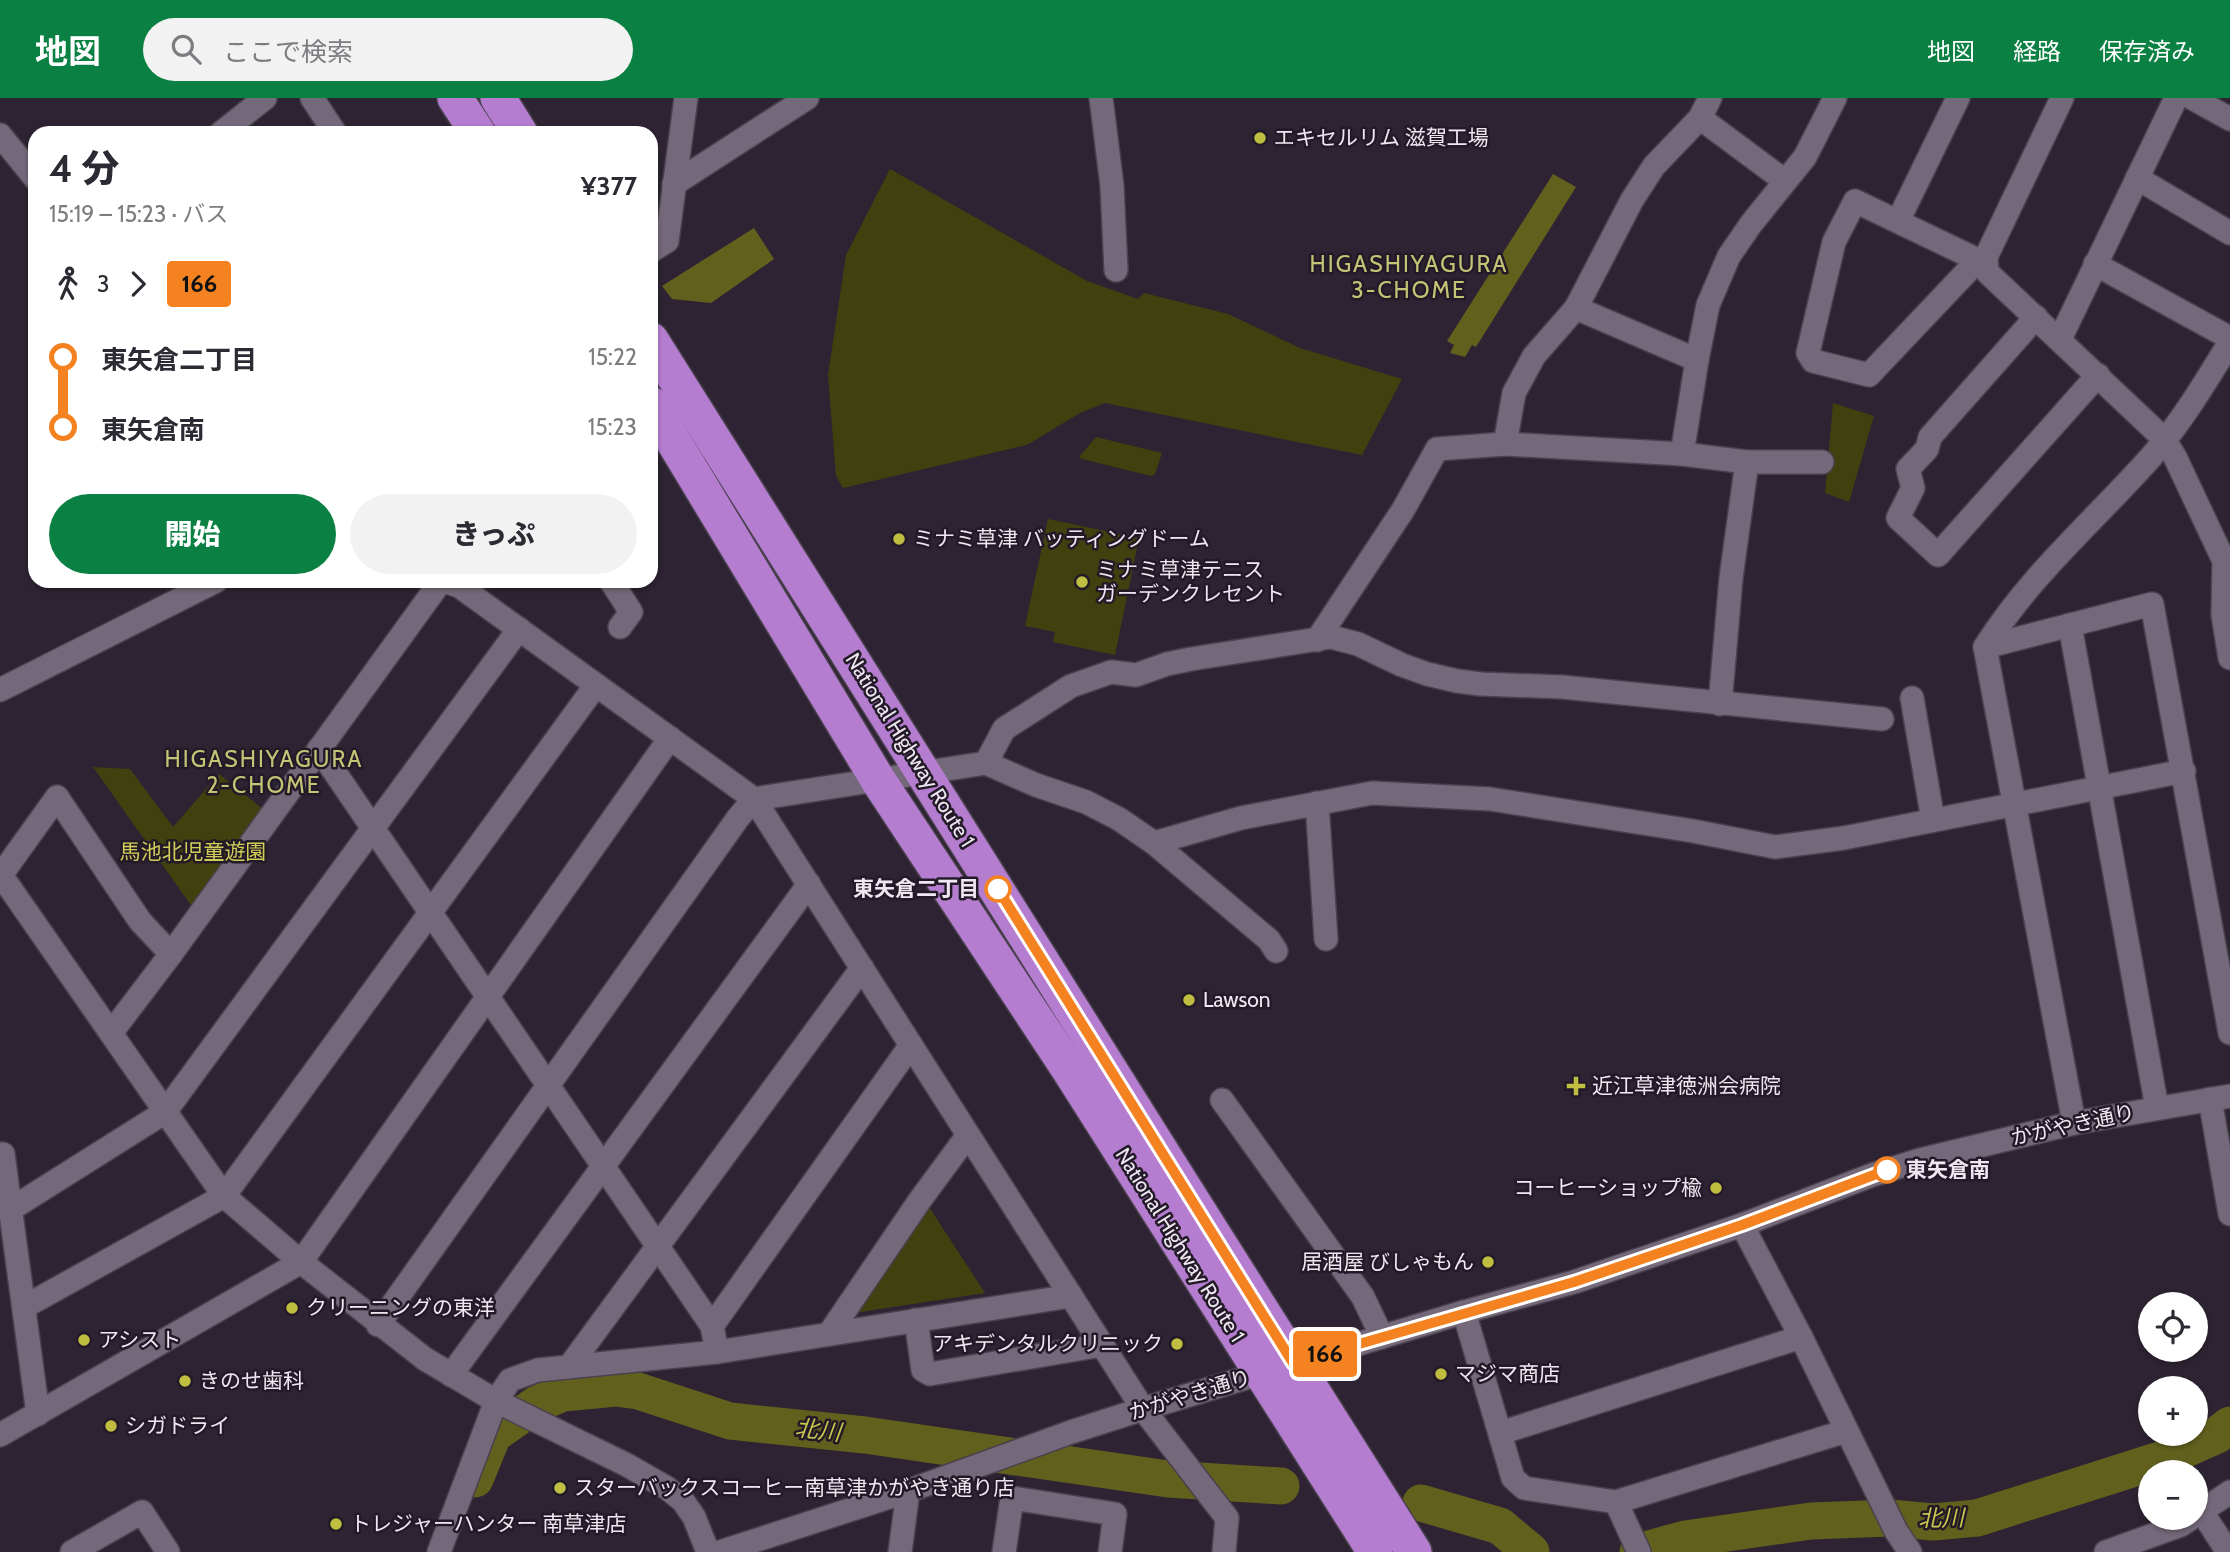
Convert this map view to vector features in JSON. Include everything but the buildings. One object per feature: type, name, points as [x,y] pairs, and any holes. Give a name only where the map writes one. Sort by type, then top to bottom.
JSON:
[{"type":"highway","points":[[455,98],[473,126]]},
{"type":"highway","points":[[498,98],[516,126]]},
{"type":"highway","name":"National Highway Route 1","points":[[658,351],[1414,1552]]},
{"type":"highway","name":"National Highway Route 1","points":[[658,416],[878,780],[1070,1071],[1375,1552]]},
{"type":"street","points":[[229,126],[265,98]]},
{"type":"street","points":[[312,98],[330,126]]},
{"type":"street","points":[[658,247],[667,241],[685,98]]},
{"type":"street","points":[[674,184],[807,98]]},
{"type":"street","points":[[1101,98],[1112,186],[1116,270]]},
{"type":"street","points":[[1682,454],[1708,305],[1729,256],[1805,157],[1835,98]]},
{"type":"street","points":[[1899,221],[1958,98]]},
{"type":"street","points":[[2062,98],[1982,259],[1869,375],[1813,361],[1808,353],[1834,242],[1855,201],[1982,259],[1987,272],[2164,439],[2228,570],[2221,591],[2230,658]]},
{"type":"street","points":[[2060,339],[2176,98]]},
{"type":"street","points":[[2192,98],[2230,119]]},
{"type":"street","points":[[1505,444],[1514,393],[1534,356],[1576,308],[1654,166],[1705,108],[1785,181]]},
{"type":"street","points":[[0,135],[28,169]]},
{"type":"street","points":[[2137,178],[2230,233]]},
{"type":"street","points":[[2074,1123],[1986,647],[2015,603],[2060,551],[2152,455],[2204,385],[2230,340],[2095,264]]},
{"type":"street","points":[[1576,308],[1698,360]]},
{"type":"street","points":[[2036,317],[1930,437],[1927,449],[1908,469],[1913,488],[1898,518],[1938,555],[2098,375]]},
{"type":"street","points":[[1317,640],[1403,510],[1437,449],[1505,444],[1682,454],[1746,461],[1822,462]]},
{"type":"street","points":[[1720,704],[1731,578],[1746,461]]},
{"type":"street","points":[[0,690],[202,588]]},
{"type":"street","points":[[111,1033],[437,588]]},
{"type":"street","points":[[462,588],[754,799],[1143,1409],[1227,1518],[1224,1552]]},
{"type":"street","points":[[616,588],[631,612],[620,627]]},
{"type":"street","points":[[1986,647],[2152,604],[2230,1033]]},
{"type":"street","points":[[2070,625],[2157,1108]]},
{"type":"street","points":[[11,1209],[165,1111],[519,628]]},
{"type":"street","points":[[986,763],[1004,729],[1071,686],[1111,672],[1136,675],[1191,659],[1331,638],[1358,644],[1402,665],[1457,681],[1562,687],[1882,719]]},
{"type":"street","points":[[24,1307],[224,1196],[596,685]]},
{"type":"street","points":[[1912,698],[1933,820]]},
{"type":"street","points":[[0,1435],[300,1262],[670,738]]},
{"type":"street","points":[[319,749],[712,1326],[717,1352]]},
{"type":"street","points":[[378,1325],[754,799],[986,763],[1036,785],[1086,802],[1119,819],[1154,843],[1269,940],[1276,950]]},
{"type":"street","points":[[1154,843],[1241,818],[1372,793],[1490,799],[1775,847],[1817,842],[2184,771]]},
{"type":"street","points":[[171,954],[140,921],[57,797],[1,875],[224,1196],[300,1262],[425,1359],[501,1404],[627,1465],[667,1488],[683,1501],[694,1517],[708,1552]]},
{"type":"street","points":[[1317,803],[1326,939]]},
{"type":"street","points":[[451,1375],[809,884]]},
{"type":"street","points":[[569,1367],[862,968]]},
{"type":"street","points":[[712,1326],[911,1045]]},
{"type":"street","points":[[2220,1098],[2230,1214]]},
{"type":"street","name":"かがやき通り","points":[[720,1552],[908,1491],[1143,1409],[1464,1312],[1574,1282],[1742,1225],[1872,1175],[1920,1160],[2074,1123],[2220,1098]]},
{"type":"street","points":[[1222,1100],[1363,1297],[1382,1337]]},
{"type":"street","points":[[829,1334],[920,1200],[968,1135]]},
{"type":"street","points":[[4,1154],[38,1413]]},
{"type":"street","points":[[1742,1225],[1801,1337],[1896,1531],[1910,1552]]},
{"type":"street","points":[[439,1552],[510,1380],[538,1370],[717,1352],[1071,1296]]},
{"type":"street","points":[[1464,1312],[1514,1478],[1518,1485],[1524,1488],[1616,1502],[1846,1430]]},
{"type":"street","points":[[916,1320],[923,1370],[930,1374],[1102,1345]]},
{"type":"street","points":[[1500,1433],[1801,1337]]},
{"type":"street","points":[[900,1552],[908,1491]]},
{"type":"street","points":[[2208,1507],[2230,1492]]},
{"type":"street","points":[[1004,1552],[1012,1499],[1115,1514],[1110,1552]]},
{"type":"street","points":[[1616,1502],[1639,1552]]},
{"type":"street","points":[[72,1552],[142,1513],[168,1552]]},
{"type":"street","points":[[2208,1528],[2228,1552]]},
{"type":"street","points":[[2106,1552],[2133,1548],[2171,1530]]},
{"type":"green space","points":[[890,169],[1087,281],[1138,299],[1144,293],[1228,314],[1300,348],[1402,379],[1362,455],[1105,403],[1080,413],[1027,445],[843,488],[836,476],[828,375],[846,255]]},
{"type":"green space","points":[[1833,403],[1874,416],[1849,502],[1825,493]]},
{"type":"green space","points":[[1096,437],[1162,453],[1155,474],[1151,476],[1079,457]]},
{"type":"green space","name":"ミナミ草津テニス ガーデンクレセント","points":[[1048,519],[1139,538],[1115,655],[1053,642],[1055,632],[1025,626]]},
{"type":"green space","name":"馬池北児童遊園","points":[[93,767],[130,769],[173,827],[219,774],[264,810],[193,908]]},
{"type":"green space","points":[[929,1207],[985,1293],[854,1313]]},
{"type":"shaded area","points":[[1553,174],[1576,187],[1476,347],[1472,345],[1465,357],[1450,353],[1454,345],[1447,341]]},
{"type":"shaded area","points":[[754,228],[774,259],[711,303],[672,299],[662,286]]},
{"type":"waterway","name":"北川","points":[[475,1479],[493,1435],[537,1404],[563,1393],[616,1388],[638,1391],[730,1421],[865,1435],[1168,1479],[1281,1486]]},
{"type":"waterway","name":"北川","points":[[1638,1552],[1685,1539],[1811,1521],[1890,1518],[1933,1522],[1977,1518],[2163,1459],[2217,1435],[2230,1425]]},
{"type":"waterway","name":"北川","points":[[1421,1503],[1500,1526],[1531,1552]]},
{"type":"bus line","name":"166","points":[[998,889],[1293,1363],[1574,1282],[1742,1225],[1887,1170]]},
{"type":"place","name":"エキセルリム 滋賀工場","points":[[1260,138]]},
{"type":"place","name":"ミナミ草津 バッティングドーム","points":[[899,539]]},
{"type":"place","name":"ミナミ草津テニス ガーデンクレセント","points":[[1082,582]]},
{"type":"place","name":"東矢倉二丁目","points":[[998,889]]},
{"type":"place","name":"Lawson","points":[[1189,1000]]},
{"type":"place","name":"近江草津徳洲会病院","points":[[1576,1086]]},
{"type":"place","name":"東矢倉南","points":[[1887,1170]]},
{"type":"place","name":"コーヒーショップ楡","points":[[1716,1188]]},
{"type":"place","name":"居酒屋 びしゃもん","points":[[1488,1262]]},
{"type":"place","name":"クリーニングの東洋","points":[[292,1308]]},
{"type":"place","name":"アシスト","points":[[84,1340]]},
{"type":"place","name":"アキデンタルクリニック","points":[[1177,1344]]},
{"type":"place","name":"マジマ商店","points":[[1441,1374]]},
{"type":"place","name":"きのせ歯科","points":[[185,1381]]},
{"type":"place","name":"シガドライ","points":[[111,1426]]},
{"type":"place","name":"スターバックスコーヒー南草津かがやき通り店","points":[[560,1488]]},
{"type":"place","name":"トレジャーハンター 南草津店","points":[[336,1524]]},
{"type":"district","name":"HIGASHIYAGURA 3-CHOME","points":[[1409,277]]},
{"type":"district","name":"HIGASHIYAGURA 2-CHOME","points":[[264,772]]}]
